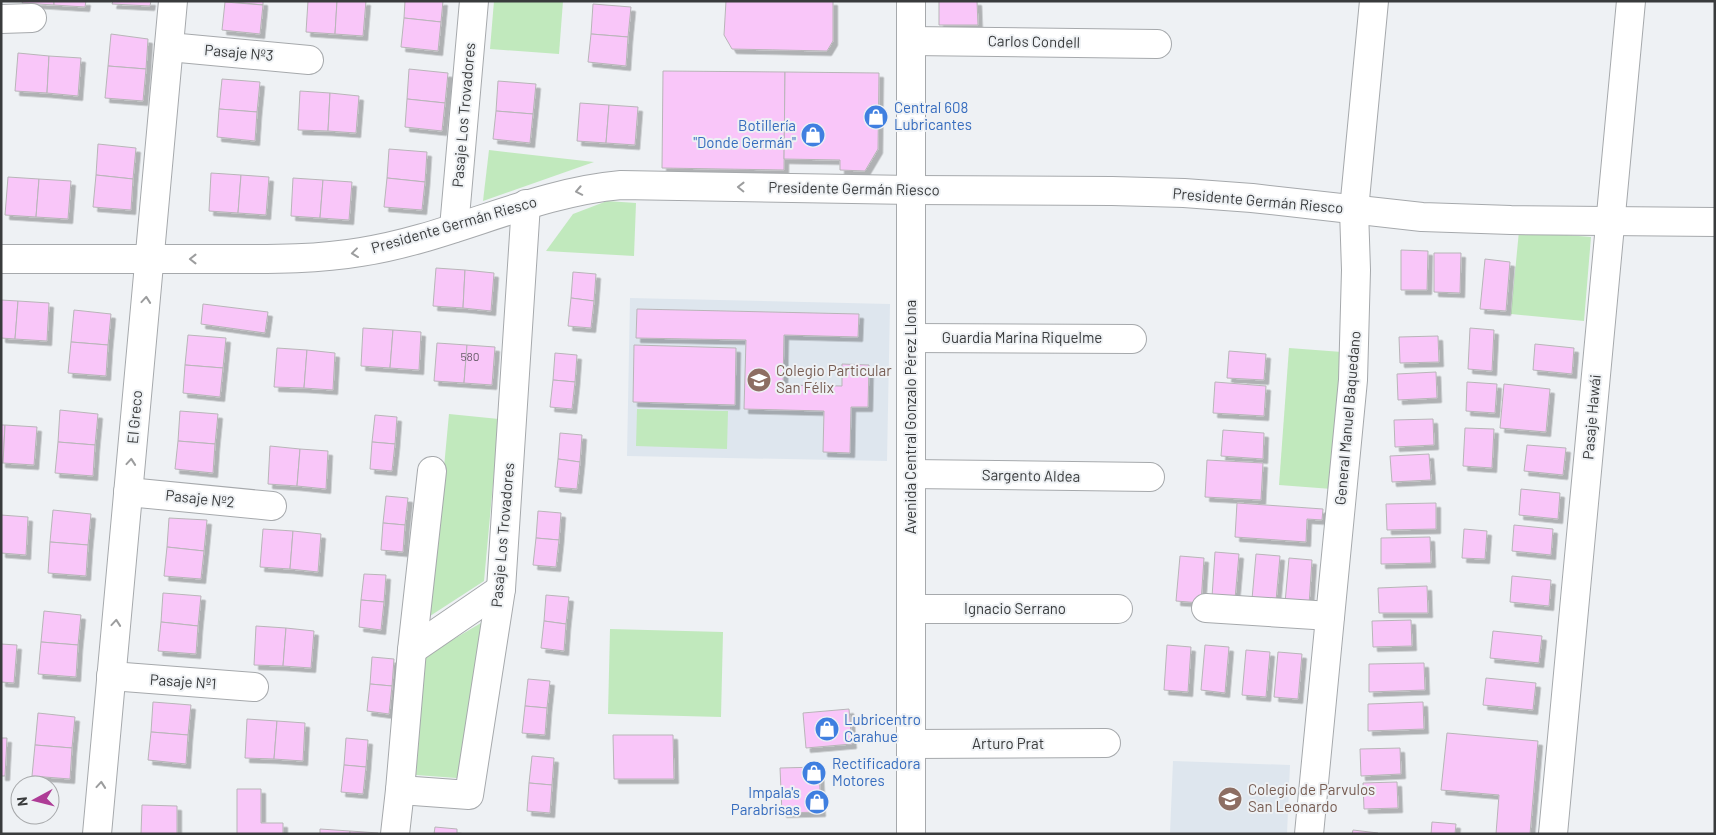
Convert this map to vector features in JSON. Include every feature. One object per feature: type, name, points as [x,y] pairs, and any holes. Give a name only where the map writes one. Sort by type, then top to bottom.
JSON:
[{"type":"street","name":"El Greco","points":[[97,834],[173,1]]},
{"type":"street","name":"Pasaje Los Trovadores","points":[[454,228],[474,1]]},
{"type":"street","name":"Avenida Central Gonzalo Pérez Llona","points":[[911,1],[911,834]]},
{"type":"street","name":"General Manuel Baquedano","points":[[1309,834],[1355,346],[1356,270],[1354,210],[1374,1]]},
{"type":"street","name":"Pasaje Hawái","points":[[1553,834],[1631,1]]},
{"type":"street","points":[[1,19],[32,18]]},
{"type":"street","name":"Carlos Condell","points":[[911,41],[1157,44]]},
{"type":"street","name":"Pasaje Nº3","points":[[169,47],[309,60]]},
{"type":"street","name":"Presidente Germán Riesco","points":[[1,259],[274,258],[360,252],[407,242],[563,194],[594,188],[622,186],[1184,193],[1252,198],[1422,217],[1715,222]]},
{"type":"street","name":"Pasaje Los Trovadores","points":[[400,790],[470,795],[501,589],[526,204]]},
{"type":"street","name":"Guardia Marina Riquelme","points":[[911,338],[1132,339]]},
{"type":"street","points":[[395,834],[412,650],[432,471]]},
{"type":"street","name":"Sargento Aldea","points":[[911,474],[1150,477]]},
{"type":"street","name":"Pasaje Nº2","points":[[128,492],[272,506]]},
{"type":"street","points":[[412,650],[501,589]]},
{"type":"street","points":[[1206,608],[1330,616]]},
{"type":"street","name":"Ignacio Serrano","points":[[911,609],[1118,609]]},
{"type":"street","name":"Pasaje Nº1","points":[[111,676],[254,687]]},
{"type":"street","name":"Arturo Prat","points":[[911,744],[1106,743]]},
{"type":"shaded area","name":"Colegio Particular San Félix","points":[[630,298],[890,304],[887,461],[627,456]]},
{"type":"shaded area","name":"Colegio de Parvulos San Leonardo","points":[[1173,761],[1290,765],[1287,834],[1170,834]]},
{"type":"green space","points":[[494,1],[563,1],[559,54],[490,49]]},
{"type":"green space","points":[[489,150],[594,162],[483,201]]},
{"type":"green space","points":[[607,201],[636,203],[634,256],[546,251],[573,214]]},
{"type":"green space","points":[[1519,231],[1591,237],[1584,321],[1511,314]]},
{"type":"green space","points":[[1289,348],[1342,352],[1332,489],[1279,485]]},
{"type":"green space","points":[[637,409],[728,411],[727,449],[636,446]]},
{"type":"green space","points":[[449,414],[499,419],[484,581],[430,616]]},
{"type":"green space","points":[[481,623],[470,779],[416,775],[425,656]]},
{"type":"green space","points":[[610,629],[723,632],[721,717],[608,714]]},
{"type":"building","points":[[23,1],[54,1],[54,5],[22,3]]},
{"type":"building","points":[[54,1],[86,1],[85,7],[54,5]]},
{"type":"building","points":[[113,1],[151,1],[150,6],[112,4]]},
{"type":"building","points":[[225,1],[263,1],[263,5]]},
{"type":"building","points":[[308,1],[337,1],[335,34],[306,32]]},
{"type":"building","points":[[337,1],[366,1],[363,36],[335,34]]},
{"type":"building","points":[[405,1],[443,1],[441,22],[404,18]]},
{"type":"building","points":[[726,1],[833,1],[833,41],[827,51],[732,49],[724,35]]},
{"type":"building","points":[[939,1],[977,1],[978,25],[939,25]]},
{"type":"building","points":[[225,2],[263,5],[260,34],[222,30]]},
{"type":"building","points":[[593,4],[631,7],[628,37],[591,34]]},
{"type":"building","points":[[404,18],[441,22],[438,51],[401,47]]},
{"type":"building","points":[[111,34],[148,39],[146,69],[108,66]]},
{"type":"building","points":[[591,34],[628,37],[626,66],[588,62]]},
{"type":"building","points":[[18,53],[49,56],[47,93],[15,91]]},
{"type":"building","points":[[49,56],[81,58],[78,96],[47,93]]},
{"type":"building","points":[[108,66],[146,69],[143,101],[105,98]]},
{"type":"building","points":[[409,69],[448,73],[445,103],[407,99]]},
{"type":"building","points":[[663,71],[785,72],[784,170],[662,168]]},
{"type":"building","points":[[785,72],[879,73],[878,149],[865,171],[840,170],[840,160],[784,159]]},
{"type":"building","points":[[222,79],[260,82],[257,112],[219,109]]},
{"type":"building","points":[[498,81],[536,84],[533,114],[496,111]]},
{"type":"building","points":[[300,91],[330,93],[328,131],[298,130]]},
{"type":"building","points":[[330,93],[359,96],[356,133],[328,131]]},
{"type":"building","points":[[407,99],[445,103],[442,131],[405,127]]},
{"type":"building","points":[[580,103],[609,105],[606,143],[577,141]]},
{"type":"building","points":[[609,105],[638,107],[635,145],[606,143]]},
{"type":"building","points":[[219,109],[257,112],[255,141],[217,137]]},
{"type":"building","points":[[496,111],[533,114],[530,143],[493,139]]},
{"type":"building","points":[[98,144],[136,148],[133,179],[96,175]]},
{"type":"building","points":[[389,149],[427,152],[425,182],[387,178]]},
{"type":"building","points":[[211,173],[241,175],[238,213],[209,211]]},
{"type":"building","points":[[96,175],[133,179],[131,210],[93,207]]},
{"type":"building","points":[[241,175],[269,177],[266,215],[238,213]]},
{"type":"building","points":[[8,177],[39,179],[36,217],[5,215]]},
{"type":"building","points":[[293,178],[323,180],[320,218],[291,216]]},
{"type":"building","points":[[387,178],[425,182],[422,210],[384,207]]},
{"type":"building","points":[[39,179],[71,181],[68,219],[36,217]]},
{"type":"building","points":[[323,180],[352,182],[349,220],[320,218]]},
{"type":"building","points":[[1401,250],[1428,251],[1427,290],[1401,290]]},
{"type":"building","points":[[1434,253],[1461,253],[1460,293],[1434,292]]},
{"type":"building","points":[[1485,259],[1510,262],[1506,311],[1480,309]]},
{"type":"building","points":[[436,268],[465,270],[463,308],[433,306]]},
{"type":"building","points":[[465,270],[494,273],[491,311],[463,308]]},
{"type":"building","points":[[573,272],[596,274],[594,301],[571,298]]},
{"type":"building","points":[[571,298],[594,301],[591,328],[568,326]]},
{"type":"building","points":[[1,300],[18,301],[15,339],[1,338]]},
{"type":"building","points":[[18,301],[49,303],[47,341],[15,339]]},
{"type":"building","points":[[203,304],[268,312],[265,333],[201,324]]},
{"type":"building","points":[[637,309],[859,314],[858,337],[784,335],[783,385],[842,386],[842,364],[869,365],[868,407],[851,407],[850,453],[823,452],[824,411],[744,409],[746,340],[636,338]]},
{"type":"building","points":[[74,310],[111,314],[108,345],[71,342]]},
{"type":"building","points":[[363,328],[393,330],[390,368],[361,366]]},
{"type":"building","points":[[1470,328],[1494,330],[1492,371],[1468,369]]},
{"type":"building","points":[[393,330],[421,332],[419,370],[390,368]]},
{"type":"building","points":[[188,335],[226,338],[223,368],[185,365]]},
{"type":"building","points":[[1438,336],[1439,362],[1400,363],[1399,337]]},
{"type":"building","points":[[71,342],[108,345],[106,376],[68,373]]},
{"type":"building","points":[[437,343],[467,345],[464,383],[434,381]]},
{"type":"building","points":[[1535,344],[1574,348],[1572,374],[1533,370]]},
{"type":"building","points":[[467,345],[495,347],[492,385],[464,383]]},
{"type":"building","points":[[634,345],[736,348],[735,405],[633,402]]},
{"type":"building","points":[[277,348],[307,350],[304,388],[274,387]]},
{"type":"building","points":[[307,350],[335,353],[333,390],[304,388]]},
{"type":"building","points":[[1229,351],[1266,354],[1264,380],[1227,378]]},
{"type":"building","points":[[555,353],[577,355],[575,382],[553,380]]},
{"type":"building","points":[[185,365],[223,368],[220,397],[183,393]]},
{"type":"building","points":[[1436,372],[1437,398],[1398,400],[1397,374]]},
{"type":"building","points":[[553,380],[575,382],[572,409],[550,407]]},
{"type":"building","points":[[1215,382],[1266,386],[1264,416],[1213,413]]},
{"type":"building","points":[[1467,382],[1497,384],[1495,413],[1466,411]]},
{"type":"building","points":[[1504,384],[1550,389],[1546,432],[1500,428]]},
{"type":"building","points":[[60,410],[98,414],[95,445],[58,442]]},
{"type":"building","points":[[180,411],[218,414],[215,444],[178,441]]},
{"type":"building","points":[[375,415],[397,417],[395,444],[372,442]]},
{"type":"building","points":[[1433,419],[1434,445],[1395,447],[1394,420]]},
{"type":"building","points":[[1,425],[5,425],[3,463],[1,463]]},
{"type":"building","points":[[5,425],[37,427],[34,465],[3,463]]},
{"type":"building","points":[[1465,428],[1494,429],[1492,468],[1463,466]]},
{"type":"building","points":[[1223,430],[1264,433],[1263,459],[1221,456]]},
{"type":"building","points":[[560,433],[582,435],[580,462],[558,459]]},
{"type":"building","points":[[178,441],[215,444],[213,473],[175,469]]},
{"type":"building","points":[[58,442],[95,445],[93,476],[55,473]]},
{"type":"building","points":[[372,442],[395,444],[392,471],[370,469]]},
{"type":"building","points":[[1527,445],[1566,448],[1563,475],[1524,471]]},
{"type":"building","points":[[270,446],[300,449],[297,486],[268,484]]},
{"type":"building","points":[[300,449],[328,451],[326,489],[297,486]]},
{"type":"building","points":[[1429,454],[1431,480],[1392,482],[1390,456]]},
{"type":"building","points":[[558,459],[580,462],[577,489],[555,487]]},
{"type":"building","points":[[1207,460],[1263,463],[1261,500],[1205,497]]},
{"type":"building","points":[[1521,489],[1560,493],[1558,519],[1519,515]]},
{"type":"building","points":[[386,496],[408,498],[405,525],[383,523]]},
{"type":"building","points":[[1237,503],[1323,509],[1322,520],[1307,519],[1306,542],[1235,537]]},
{"type":"building","points":[[1436,503],[1436,529],[1387,530],[1386,504]]},
{"type":"building","points":[[53,510],[91,514],[88,545],[50,542]]},
{"type":"building","points":[[538,511],[561,513],[559,540],[536,538]]},
{"type":"building","points":[[1,515],[28,517],[26,555],[1,553]]},
{"type":"building","points":[[169,518],[207,520],[204,551],[167,547]]},
{"type":"building","points":[[383,523],[405,525],[403,552],[381,550]]},
{"type":"building","points":[[1514,525],[1553,529],[1551,555],[1512,551]]},
{"type":"building","points":[[263,529],[293,531],[290,569],[260,567]]},
{"type":"building","points":[[1464,529],[1487,531],[1485,559],[1462,558]]},
{"type":"building","points":[[293,531],[321,534],[318,572],[290,569]]},
{"type":"building","points":[[1430,537],[1431,563],[1381,564],[1381,538]]},
{"type":"building","points":[[536,538],[559,540],[556,567],[533,565]]},
{"type":"building","points":[[50,542],[88,545],[86,576],[48,573]]},
{"type":"building","points":[[167,547],[204,551],[201,579],[164,576]]},
{"type":"building","points":[[1215,552],[1239,554],[1235,599],[1212,597]]},
{"type":"building","points":[[1256,554],[1280,556],[1276,601],[1252,599]]},
{"type":"building","points":[[1180,556],[1204,558],[1201,603],[1176,601]]},
{"type":"building","points":[[1289,558],[1312,560],[1309,605],[1285,603]]},
{"type":"building","points":[[364,574],[386,575],[384,602],[361,600]]},
{"type":"building","points":[[1512,576],[1551,580],[1549,606],[1510,602]]},
{"type":"building","points":[[1427,586],[1428,613],[1379,613],[1378,588]]},
{"type":"building","points":[[163,593],[201,596],[198,626],[161,622]]},
{"type":"building","points":[[546,595],[569,597],[566,624],[544,621]]},
{"type":"building","points":[[361,600],[384,602],[381,630],[359,627]]},
{"type":"building","points":[[44,611],[81,615],[78,645],[41,642]]},
{"type":"building","points":[[1411,620],[1412,646],[1373,647],[1372,621]]},
{"type":"building","points":[[544,621],[566,624],[564,651],[541,648]]},
{"type":"building","points":[[161,622],[198,626],[196,654],[158,651]]},
{"type":"building","points":[[256,626],[286,628],[283,666],[254,665]]},
{"type":"building","points":[[286,628],[314,631],[311,668],[283,666]]},
{"type":"building","points":[[1493,631],[1542,636],[1539,663],[1490,658]]},
{"type":"building","points":[[41,642],[78,645],[76,677],[38,674]]},
{"type":"building","points":[[1,644],[17,645],[14,683],[1,682]]},
{"type":"building","points":[[1167,645],[1191,647],[1188,692],[1164,690]]},
{"type":"building","points":[[1205,645],[1229,647],[1225,693],[1201,690]]},
{"type":"building","points":[[1246,650],[1270,652],[1266,697],[1242,695]]},
{"type":"building","points":[[1278,652],[1302,654],[1298,699],[1274,697]]},
{"type":"building","points":[[372,657],[394,659],[392,686],[370,684]]},
{"type":"building","points":[[1424,663],[1425,690],[1369,692],[1369,664]]},
{"type":"building","points":[[1486,678],[1536,683],[1533,710],[1483,705]]},
{"type":"building","points":[[528,679],[550,681],[547,708],[525,706]]},
{"type":"building","points":[[370,684],[392,686],[389,714],[367,711]]},
{"type":"building","points":[[153,702],[191,705],[188,735],[151,732]]},
{"type":"building","points":[[1423,702],[1424,729],[1368,731],[1368,704]]},
{"type":"building","points":[[525,706],[547,708],[545,735],[522,733]]},
{"type":"building","name":"Lubricentro Carahue","points":[[849,709],[852,744],[806,748],[803,713]]},
{"type":"building","points":[[38,713],[75,717],[72,748],[35,745]]},
{"type":"building","points":[[247,719],[277,721],[274,759],[245,758]]},
{"type":"building","points":[[277,721],[305,723],[303,761],[274,759]]},
{"type":"building","points":[[151,732],[188,735],[186,764],[148,760]]},
{"type":"building","points":[[1447,733],[1538,741],[1530,834],[1496,834],[1499,795],[1441,790]]},
{"type":"building","points":[[613,735],[673,735],[674,779],[614,779]]},
{"type":"building","points":[[1,738],[7,738],[5,776],[1,776]]},
{"type":"building","points":[[346,738],[368,740],[366,767],[344,765]]},
{"type":"building","points":[[35,745],[72,748],[70,779],[60,778],[60,775],[32,775]]},
{"type":"building","points":[[1400,748],[1401,774],[1361,776],[1360,749]]},
{"type":"building","points":[[532,756],[554,758],[552,785],[529,783]]},
{"type":"building","points":[[344,765],[366,767],[363,794],[341,792]]},
{"type":"building","points":[[819,767],[821,812],[782,813],[780,768]]},
{"type":"building","points":[[1397,782],[1398,808],[1364,809],[1363,783]]},
{"type":"building","points":[[529,783],[552,785],[550,813],[527,811]]},
{"type":"building","points":[[237,789],[261,789],[261,823],[283,823],[283,834],[237,834]]},
{"type":"building","points":[[142,805],[177,806],[177,834],[141,834]]},
{"type":"building","points":[[1432,822],[1456,824],[1455,834],[1431,834]]},
{"type":"building","points":[[435,827],[457,829],[457,834],[434,834]]},
{"type":"building","points":[[320,829],[350,831],[350,834],[320,834]]},
{"type":"building","points":[[1353,830],[1378,833],[1378,834],[1352,834]]},
{"type":"building","points":[[350,831],[378,833],[378,834],[350,834]]},
{"type":"place","name":"Central 608 Lubricantes","points":[[876,117]]},
{"type":"place","name":"Botillería \"Donde Germán\"","points":[[813,135]]},
{"type":"place","name":"Colegio Particular San Félix","points":[[759,380]]},
{"type":"place","name":"Lubricentro Carahue","points":[[827,729]]},
{"type":"place","name":"Rectificadora Motores","points":[[814,773]]},
{"type":"place","name":"Colegio de Parvulos San Leonardo","points":[[1230,799]]},
{"type":"place","name":"Impala's Parabrisas","points":[[817,802]]}]
